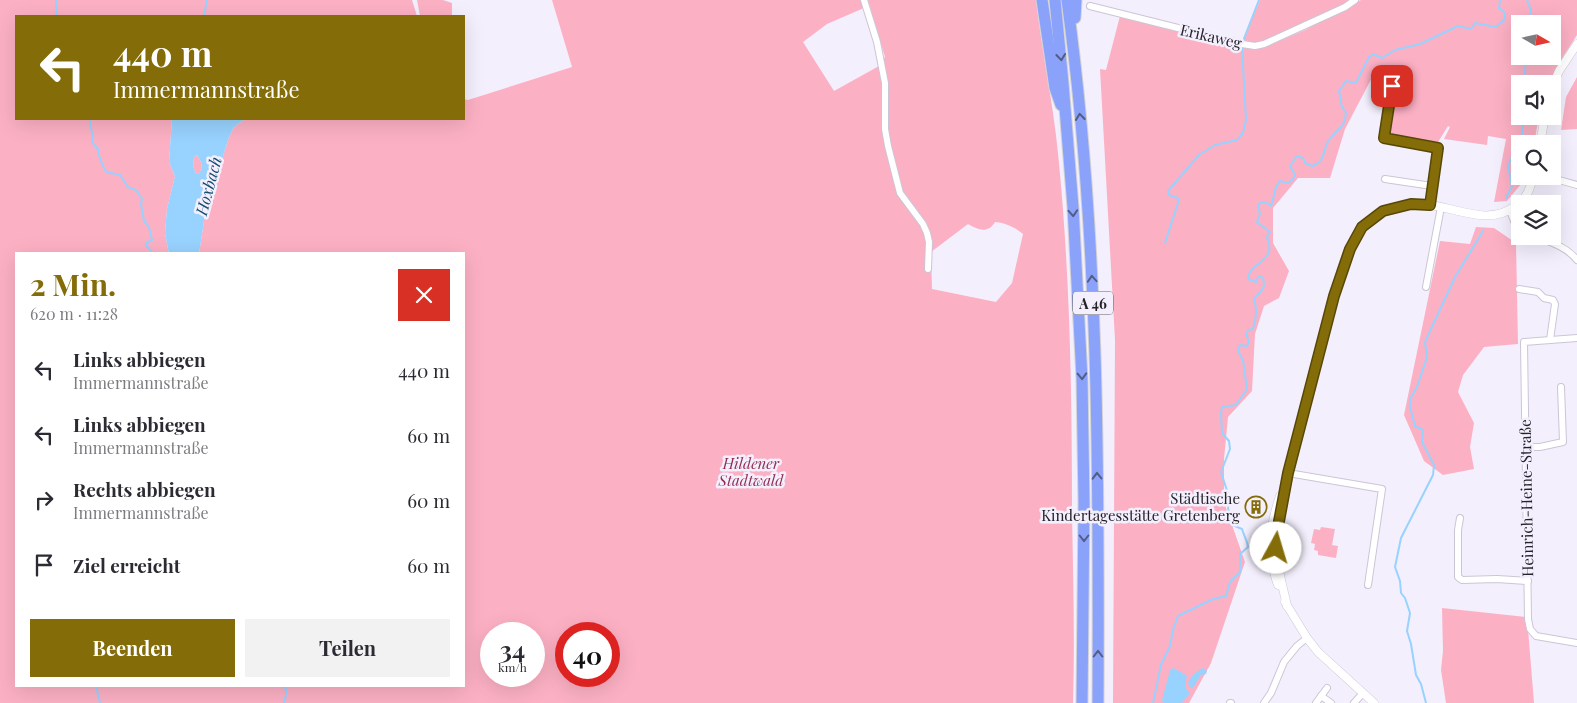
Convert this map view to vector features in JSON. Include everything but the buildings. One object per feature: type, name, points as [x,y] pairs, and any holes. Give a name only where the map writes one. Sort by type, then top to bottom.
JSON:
[{"type":"highway","points":[[1042,0],[1055,88],[1066,121]]},
{"type":"highway","name":"A 46","points":[[1055,0],[1066,121],[1078,295],[1084,437],[1082,703]]},
{"type":"highway","name":"A 46","points":[[1067,0],[1073,48],[1093,293],[1099,560],[1098,703]]},
{"type":"highway","points":[[1073,48],[1076,0]]},
{"type":"street","points":[[864,0],[877,42],[885,83],[885,129],[888,146],[900,193],[927,232],[929,242],[928,269]]},
{"type":"street","name":"Erikaweg","points":[[1090,6],[1255,46],[1276,40],[1345,7],[1355,0]]},
{"type":"street","points":[[1557,75],[1577,44]]},
{"type":"street","points":[[1397,85],[1392,86],[1384,138],[1438,148],[1430,205]]},
{"type":"street","points":[[1385,179],[1432,186]]},
{"type":"street","points":[[1561,181],[1577,185]]},
{"type":"street","points":[[1374,703],[1318,652],[1307,638],[1282,595],[1274,575],[1270,548],[1270,537],[1276,508],[1288,473],[1334,296],[1352,242],[1362,227],[1383,211],[1411,204],[1430,205],[1482,216],[1496,216],[1510,211],[1520,203],[1528,193],[1530,185]]},
{"type":"street","points":[[1426,287],[1441,207]]},
{"type":"street","points":[[1556,245],[1574,256],[1577,260]]},
{"type":"street","points":[[1519,289],[1538,292],[1544,298],[1552,300],[1555,304],[1550,340]]},
{"type":"street","name":"Heinrich-Heine-Straße","points":[[1577,338],[1524,342],[1528,619],[1530,629],[1536,636],[1577,643]]},
{"type":"street","points":[[1525,447],[1540,447],[1563,442],[1561,387]]},
{"type":"street","points":[[1288,473],[1382,489],[1368,584]]},
{"type":"street","points":[[1460,518],[1458,530],[1458,577],[1462,580],[1496,579],[1528,581]]},
{"type":"street","points":[[1264,703],[1271,694],[1284,662],[1297,646],[1307,638]]},
{"type":"street","points":[[1316,703],[1326,688]]},
{"type":"street","points":[[1354,703],[1363,692]]},
{"type":"street","points":[[1321,696],[1332,703]]},
{"type":"green space","name":"Hildener Stadtwald","points":[[0,0],[412,0],[417,15],[15,15],[15,120],[172,120],[169,162],[175,176],[167,209],[165,233],[169,252],[15,252],[15,687],[465,687],[465,252],[199,252],[205,214],[229,137],[234,127],[244,120],[465,120],[465,99],[468,100],[572,67],[552,0],[861,0],[864,8],[827,24],[803,42],[834,91],[879,66],[885,57],[868,0],[1036,0],[1058,153],[1068,287],[1072,421],[1073,703],[0,703]],"holes":[[[995,222],[1010,226],[1023,234],[1012,283],[996,302],[932,289],[931,252],[968,224],[983,230],[989,228]]]},
{"type":"green space","points":[[417,0],[443,0],[452,3],[452,15],[420,15]]},
{"type":"green space","points":[[1260,0],[1351,0],[1263,43],[1242,42]]},
{"type":"green space","points":[[1361,0],[1577,0],[1577,35],[1561,60],[1561,15],[1511,15],[1511,65],[1558,65],[1553,75],[1511,75],[1511,125],[1537,125],[1536,135],[1511,135],[1511,185],[1520,185],[1507,201],[1494,202],[1506,139],[1488,136],[1487,145],[1444,139],[1450,127],[1448,126],[1438,142],[1389,135],[1397,93],[1407,95],[1411,76],[1376,70],[1345,129],[1330,178],[1298,178],[1273,208],[1273,243],[1289,271],[1279,298],[1264,306],[1255,334],[1252,391],[1228,417],[1224,459],[1224,502],[1245,562],[1211,663],[1189,703],[1113,703],[1115,340],[1100,69],[1106,70],[1120,16],[1251,48],[1263,48],[1305,30]]},
{"type":"green space","points":[[1577,77],[1577,129],[1561,130],[1566,97]]},
{"type":"green space","points":[[197,155],[202,169],[196,174],[193,166],[194,157]]},
{"type":"green space","points":[[1476,227],[1494,228],[1511,240],[1511,245],[1516,245],[1518,344],[1484,347],[1463,375],[1458,392],[1474,423],[1470,447],[1474,469],[1443,475],[1424,461],[1404,415],[1440,241],[1470,244]]},
{"type":"green space","points":[[1321,527],[1335,529],[1332,545],[1338,546],[1336,558],[1318,555],[1318,551],[1314,550],[1315,544],[1311,543],[1314,529],[1320,530]]},
{"type":"green space","points":[[1442,608],[1527,617],[1534,703],[1446,703],[1441,670],[1443,651]]},
{"type":"water","points":[[172,120],[244,120],[234,127],[229,137],[205,214],[199,252],[169,252],[165,233],[167,209],[175,176],[169,162]],"holes":[[[197,155],[202,169],[196,174],[193,166],[194,157]]]},
{"type":"water","points":[[1173,668],[1187,676],[1186,686],[1190,693],[1182,703],[1163,703],[1162,700],[1170,670]]},
{"type":"water","points":[[1203,668],[1207,671],[1206,674],[1201,675],[1192,689],[1188,682]]},
{"type":"waterway","points":[[56,0],[57,15]]},
{"type":"waterway","name":"Hoxbach","points":[[204,15],[207,0]]},
{"type":"waterway","points":[[1243,41],[1259,0]]},
{"type":"waterway","points":[[1153,703],[1161,665],[1170,646],[1178,616],[1213,599],[1226,596],[1230,582],[1240,572],[1240,554],[1248,547],[1242,529],[1230,524],[1229,497],[1221,472],[1230,449],[1229,441],[1222,433],[1221,413],[1222,407],[1236,405],[1247,389],[1243,360],[1238,349],[1240,345],[1247,346],[1249,343],[1246,335],[1248,330],[1253,329],[1256,306],[1254,299],[1264,285],[1263,278],[1260,276],[1256,282],[1248,279],[1253,268],[1269,252],[1267,237],[1270,232],[1257,222],[1260,214],[1258,205],[1266,202],[1271,206],[1275,190],[1280,181],[1288,183],[1292,180],[1295,175],[1290,166],[1297,156],[1303,158],[1305,163],[1312,166],[1320,162],[1329,140],[1344,122],[1346,113],[1342,107],[1339,91],[1346,81],[1356,83],[1369,57],[1373,54],[1382,58],[1395,50],[1420,44],[1458,26],[1471,29],[1475,23],[1496,27],[1505,19],[1505,13],[1499,8],[1500,0]]},
{"type":"waterway","points":[[1527,0],[1531,10],[1530,15]]},
{"type":"waterway","points":[[1165,243],[1178,203],[1178,198],[1169,195],[1168,191],[1199,155],[1215,145],[1237,140],[1243,133],[1246,120],[1242,47]]},
{"type":"waterway","points":[[1525,65],[1525,75]]},
{"type":"waterway","points":[[90,120],[92,140],[98,149],[101,162],[106,171],[120,175],[128,187],[136,190],[142,199],[144,221],[149,227],[152,240],[146,243],[146,245],[151,252]]},
{"type":"waterway","points":[[1506,198],[1512,186],[1508,166],[1522,134],[1522,125]]},
{"type":"waterway","points":[[1426,703],[1421,684],[1416,675],[1407,631],[1410,613],[1405,598],[1401,593],[1400,581],[1395,567],[1401,538],[1433,475],[1434,465],[1422,442],[1423,430],[1415,426],[1410,399],[1417,387],[1427,357],[1425,342],[1455,277],[1483,231]]},
{"type":"waterway","points":[[96,687],[100,703]]},
{"type":"waterway","name":"Hoxbach","points":[[283,687],[286,689],[284,703]]},
{"type":"place","name":"Städtische Kindertagesstätte Gretenberg","points":[[1256,507]]},
{"type":"route","points":[[1276,548],[1277,532],[1288,473],[1334,296],[1352,242],[1362,227],[1383,211],[1411,204],[1430,205],[1438,148],[1384,138],[1392,86]]}]
